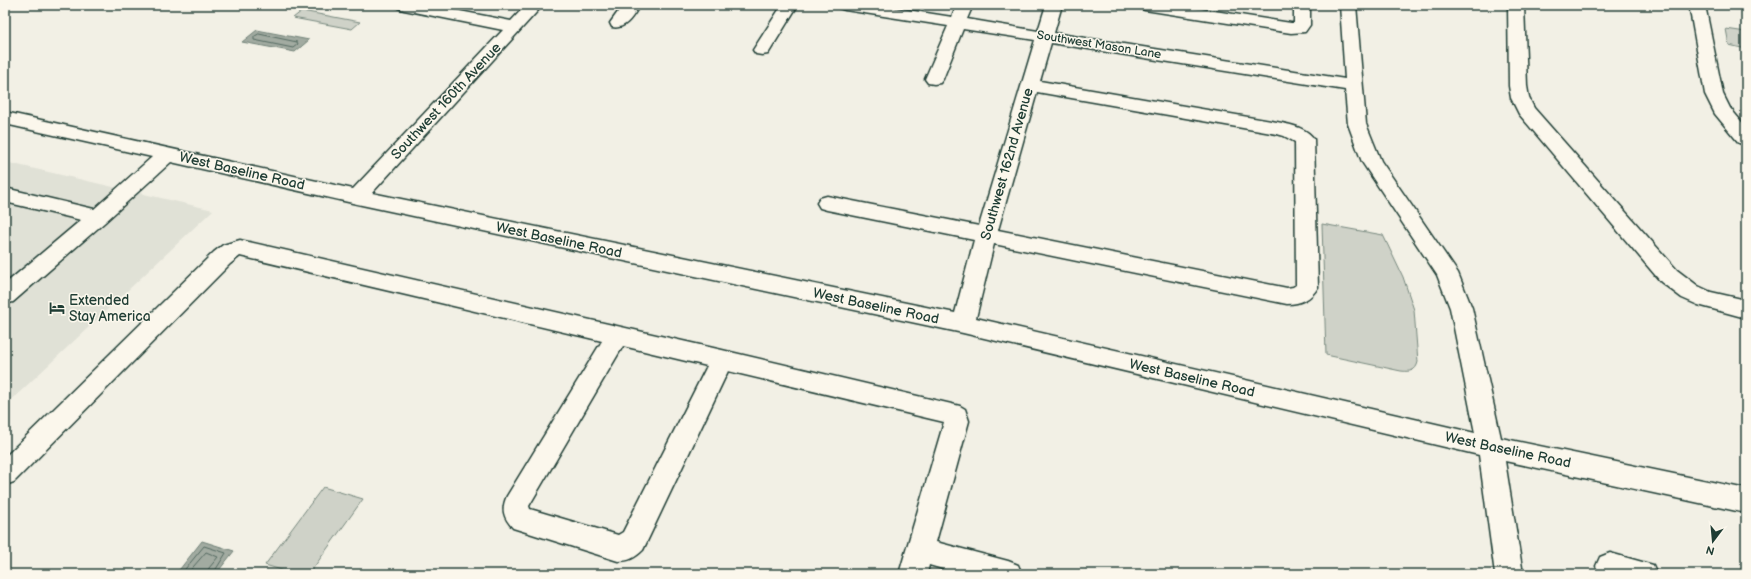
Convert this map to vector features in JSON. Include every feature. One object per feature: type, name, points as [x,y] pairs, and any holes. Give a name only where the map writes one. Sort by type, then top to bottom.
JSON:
[{"type":"street","points":[[404,5],[515,27]]},
{"type":"street","name":"Southwest 160th Avenue","points":[[357,197],[535,5]]},
{"type":"street","points":[[618,23],[632,5]]},
{"type":"street","points":[[762,50],[790,5]]},
{"type":"street","name":"Southwest Mason Lane","points":[[845,5],[1354,86]]},
{"type":"street","points":[[934,79],[965,5]]},
{"type":"street","name":"Southwest 162nd Avenue","points":[[963,324],[986,236],[1054,5]]},
{"type":"street","points":[[1145,5],[1291,28],[1299,28],[1302,25],[1302,5]]},
{"type":"street","points":[[1348,5],[1358,124],[1372,162],[1447,273],[1462,308],[1490,447],[1509,574]]},
{"type":"street","points":[[1516,5],[1518,86],[1520,98],[1526,110],[1669,276],[1690,292],[1706,299],[1746,309]]},
{"type":"street","points":[[1697,5],[1714,94],[1726,116],[1746,139]]},
{"type":"street","points":[[827,203],[1287,296],[1296,296],[1302,293],[1307,287],[1304,139],[1298,135],[1277,128],[1030,85]]},
{"type":"street","name":"West Baseline Road","points":[[5,118],[357,197],[963,324],[1490,447],[1746,501]]},
{"type":"street","points":[[5,296],[168,154]]},
{"type":"street","points":[[5,195],[98,216]]},
{"type":"street","points":[[5,474],[222,258],[231,250],[240,248],[951,413],[956,416],[957,421],[916,562],[1008,574]]},
{"type":"street","points":[[618,335],[516,504],[516,514],[522,519],[618,548],[626,548],[633,542],[722,359]]},
{"type":"street","points":[[1610,566],[1643,574]]},
{"type":"shaded area","points":[[302,11],[360,22],[352,29],[293,18]]},
{"type":"shaded area","points":[[1726,29],[1746,32],[1746,49],[1729,45]]},
{"type":"shaded area","name":"Extended Stay America","points":[[5,162],[213,210],[5,406]]},
{"type":"shaded area","points":[[1322,224],[1383,235],[1403,277],[1414,310],[1418,362],[1414,369],[1410,371],[1401,371],[1326,355]]},
{"type":"shaded area","points":[[323,487],[363,499],[309,574],[295,574],[265,565]]},
{"type":"water","points":[[257,30],[309,40],[295,52],[242,42]]},
{"type":"water","points":[[202,541],[234,551],[216,574],[176,574]]},
{"type":"place","name":"Extended Stay America","points":[[57,308]]}]
